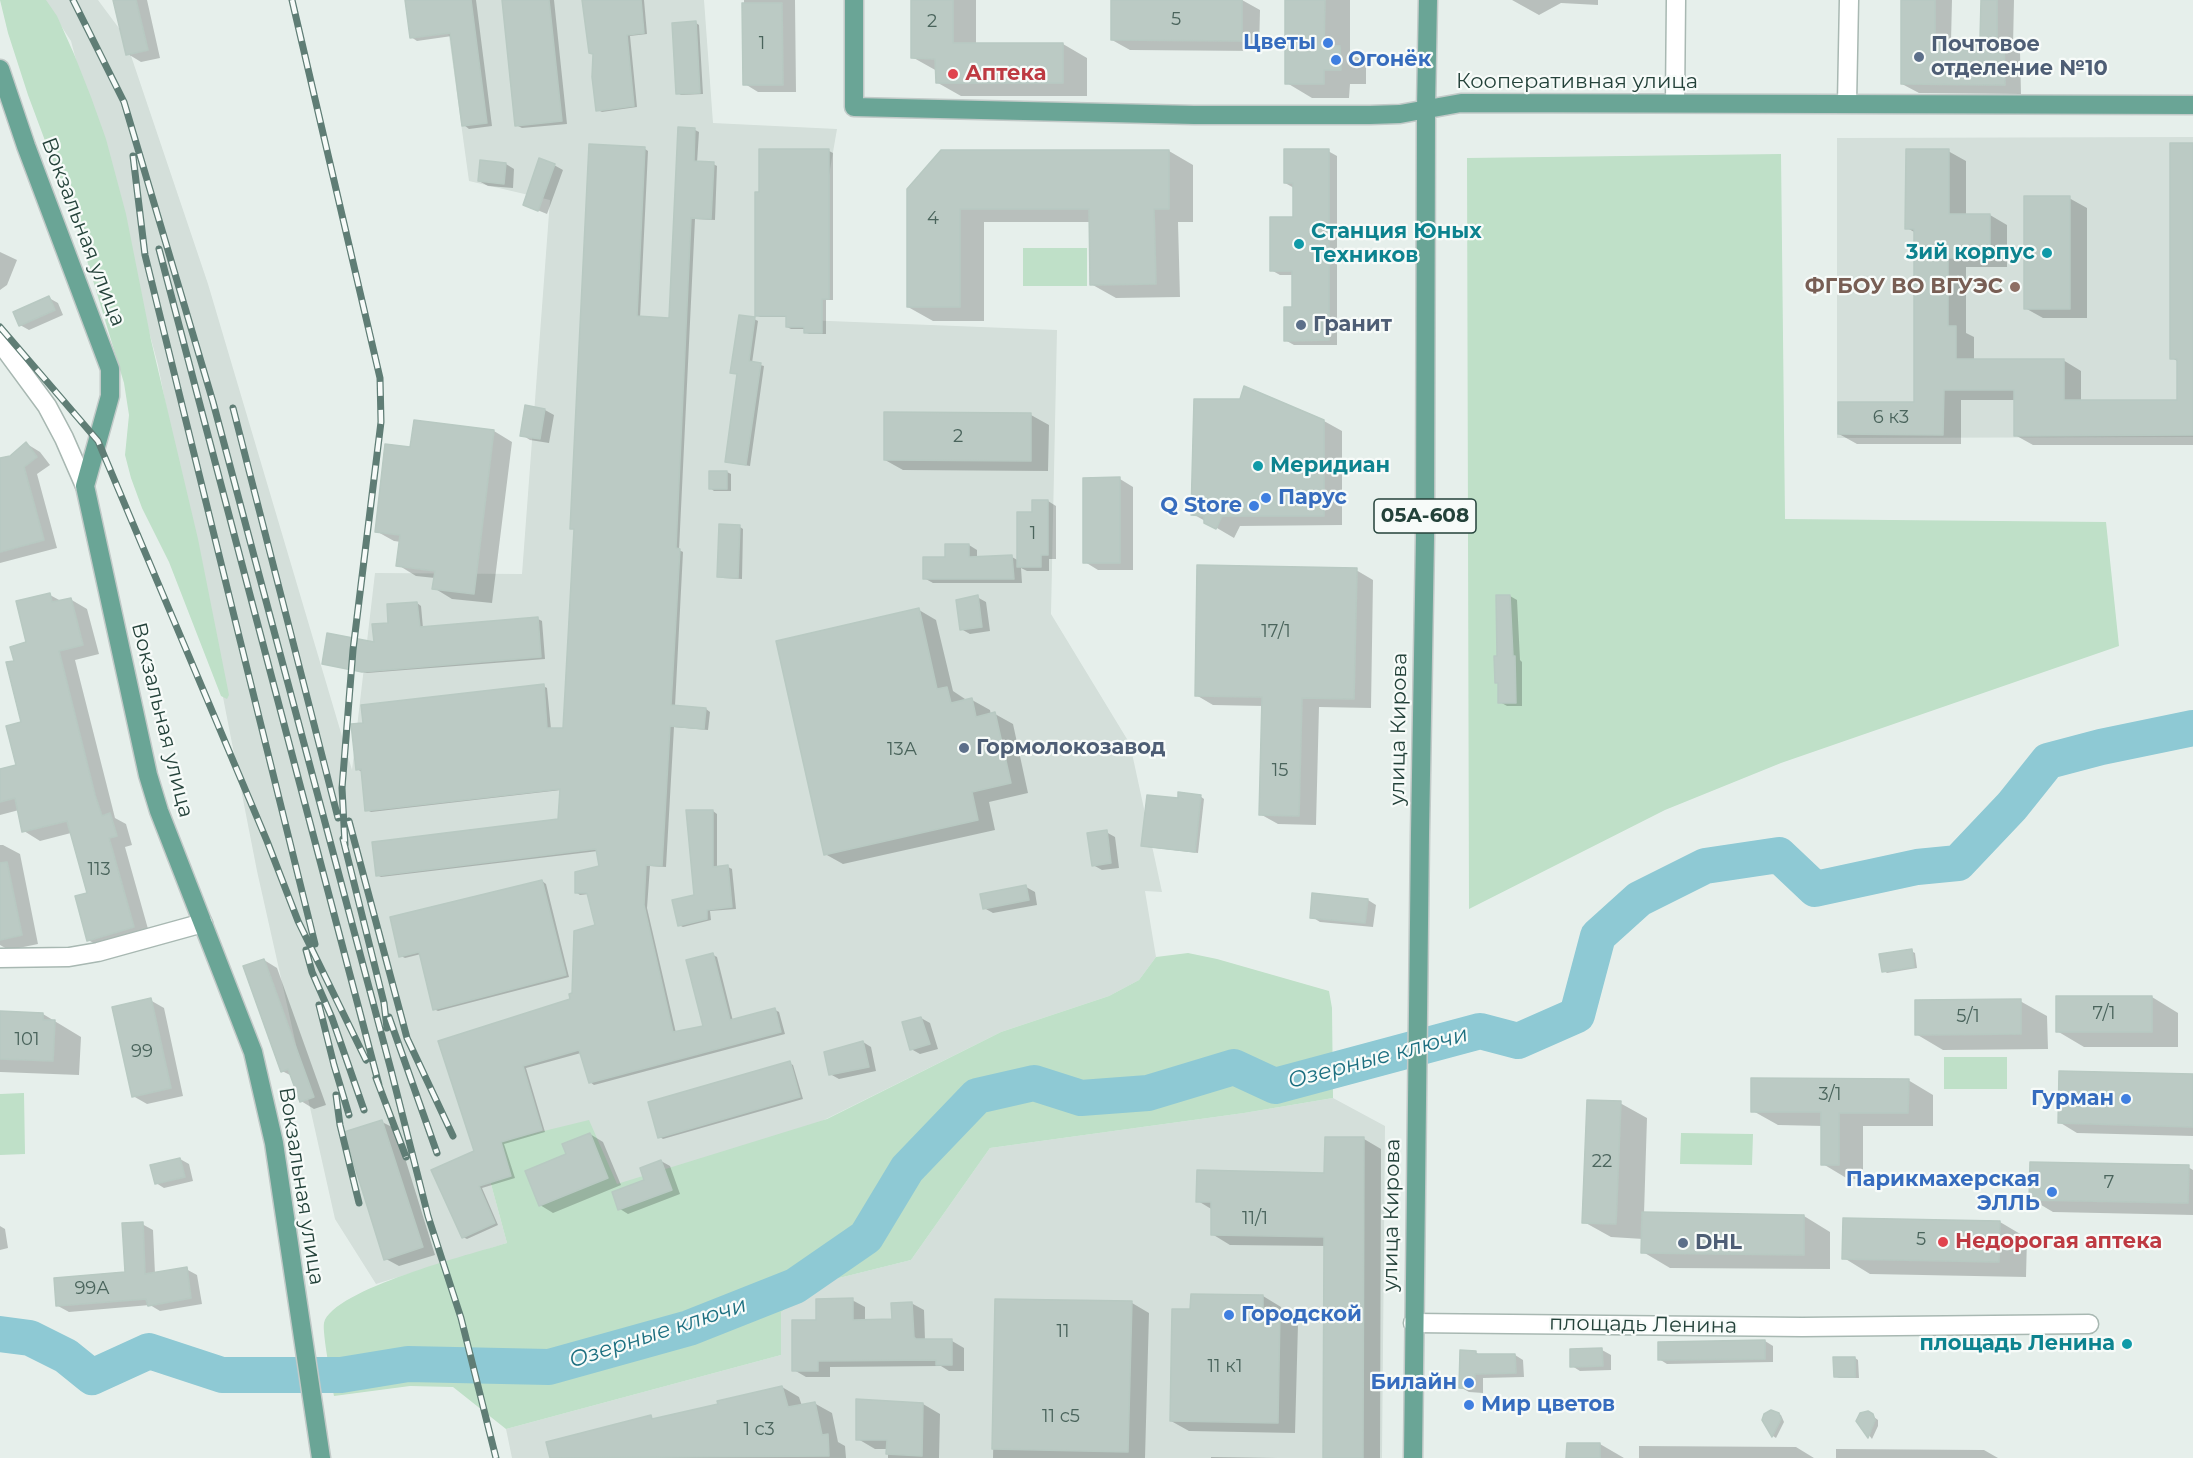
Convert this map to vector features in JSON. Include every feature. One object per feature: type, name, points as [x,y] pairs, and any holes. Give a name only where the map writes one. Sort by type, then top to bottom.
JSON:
[{"type":"main road","name":"Кооперативная улица","points":[[854,0],[854,107],[1194,115],[1400,114],[1461,103],[2193,105]]},
{"type":"main road","name":"улица Кирова","points":[[1413,1458],[1425,538],[1428,0]]},
{"type":"main road","name":"Вокзальная улица","points":[[0,69],[26,146],[110,369],[110,396],[85,486],[148,775],[159,812],[253,1052],[265,1097],[274,1143],[321,1458]]},
{"type":"street","points":[[1675,103],[1676,0]]},
{"type":"street","points":[[1847,103],[1849,0]]},
{"type":"street","points":[[0,342],[24,371],[47,406],[85,486]]},
{"type":"street","points":[[0,958],[69,957],[98,952],[203,923]]},
{"type":"street","name":"площадь Ленина","points":[[1413,1323],[1802,1327],[2089,1324]]},
{"type":"shaded area","points":[[44,0],[98,0],[124,35],[208,284],[352,770],[375,573],[522,574],[550,200],[469,181],[444,0],[704,0],[713,123],[837,129],[804,320],[1057,330],[1051,614],[1130,744],[1162,892],[1145,891],[1156,957],[1139,980],[1109,996],[1001,1032],[820,1122],[617,1185],[478,1148],[491,1184],[507,1243],[376,1284],[335,1219],[257,871],[158,365],[71,41]]},
{"type":"shaded area","name":"ФГБОУ ВО ВГУЭС","points":[[2193,137],[2193,437],[1837,438],[1837,138]]},
{"type":"shaded area","points":[[1333,1098],[1385,1126],[1382,1458],[512,1458],[506,1429],[781,1355],[781,1312],[823,1282],[911,1260],[990,1148],[1244,1113]]},
{"type":"green space","points":[[0,0],[46,0],[57,16],[74,54],[106,139],[126,214],[151,340],[198,539],[229,695],[227,699],[221,696],[169,562],[142,508],[131,478],[125,455],[129,415],[124,383],[76,224],[28,95]]},
{"type":"green space","points":[[1781,154],[1785,519],[2106,522],[2119,646],[1781,763],[1665,810],[1469,909],[1467,158]]},
{"type":"green space","points":[[1023,248],[1087,248],[1087,286],[1023,286]]},
{"type":"green space","points":[[1188,953],[1329,991],[1332,1008],[1333,1098],[1244,1113],[990,1148],[911,1260],[823,1282],[781,1312],[781,1355],[506,1429],[453,1387],[410,1386],[334,1396],[324,1328],[324,1323],[333,1310],[351,1298],[406,1274],[507,1243],[478,1147],[589,1120],[617,1184],[827,1119],[1001,1032],[1109,996],[1139,980],[1156,957]]},
{"type":"green space","points":[[1944,1057],[2007,1057],[2007,1089],[1944,1089]]},
{"type":"green space","points":[[24,1093],[25,1154],[0,1155],[0,1094]]},
{"type":"green space","points":[[1681,1133],[1753,1134],[1752,1165],[1680,1164]]},
{"type":"building","points":[[113,0],[136,0],[148,50],[126,55]]},
{"type":"building","points":[[405,0],[471,0],[487,123],[462,126],[450,33],[410,38]]},
{"type":"building","points":[[502,0],[549,0],[562,121],[515,126]]},
{"type":"building","points":[[582,0],[641,0],[644,33],[627,35],[634,106],[596,111],[592,77],[593,54],[589,53]]},
{"type":"building","points":[[911,0],[953,0],[953,43],[1063,43],[1063,83],[936,83],[935,59],[911,58]]},
{"type":"building","points":[[1111,0],[1242,0],[1242,41],[1111,40]]},
{"type":"building","points":[[1285,0],[1325,0],[1324,46],[1340,46],[1341,70],[1324,70],[1324,84],[1285,84]]},
{"type":"building","points":[[1901,0],[1935,0],[1935,40],[1980,40],[1981,0],[1997,0],[1997,40],[2004,40],[2005,85],[1901,84]]},
{"type":"building","points":[[742,3],[782,3],[783,85],[743,85]]},
{"type":"building","points":[[696,21],[700,93],[676,94],[672,23]]},
{"type":"building","points":[[678,127],[695,128],[694,161],[714,162],[711,219],[691,218],[676,548],[680,549],[671,705],[706,708],[704,729],[670,726],[662,866],[646,865],[644,905],[673,1032],[703,1026],[686,960],[713,953],[730,1020],[775,1008],[781,1032],[589,1083],[579,1050],[523,1066],[542,1130],[501,1142],[511,1176],[479,1186],[495,1223],[462,1238],[431,1170],[474,1151],[438,1041],[570,999],[574,931],[595,925],[587,893],[575,893],[575,872],[599,866],[596,849],[376,876],[372,842],[558,819],[560,789],[365,811],[361,769],[356,770],[351,724],[363,723],[361,705],[544,684],[547,728],[563,728],[574,529],[570,529],[589,144],[645,147],[637,316],[669,318]]},
{"type":"building","points":[[2170,143],[2193,143],[2193,435],[2014,436],[2014,390],[1944,390],[1943,435],[1838,434],[1838,402],[1914,402],[1914,229],[1905,229],[1906,149],[1949,149],[1949,214],[1990,214],[1990,258],[1948,258],[1948,326],[1956,326],[1956,359],[2064,359],[2064,400],[2177,400],[2177,359],[2170,359]]},
{"type":"building","points":[[759,149],[829,149],[829,299],[822,299],[822,333],[804,333],[804,327],[786,327],[786,316],[755,316],[755,192],[759,192]]},
{"type":"building","name":"Станция Юных Техников","points":[[1284,149],[1329,149],[1329,340],[1284,341],[1284,307],[1292,307],[1292,271],[1270,271],[1270,217],[1293,217],[1293,183],[1284,183]]},
{"type":"building","points":[[941,150],[1169,150],[1169,209],[1154,209],[1156,284],[1090,285],[1089,209],[960,209],[960,307],[907,307],[907,189]]},
{"type":"building","points":[[539,158],[555,164],[538,211],[523,205]]},
{"type":"building","points":[[480,160],[506,163],[504,184],[478,181]]},
{"type":"building","name":"3ий корпус","points":[[2024,196],[2070,196],[2070,309],[2024,309]]},
{"type":"building","points":[[49,296],[55,310],[19,326],[13,312]]},
{"type":"building","points":[[739,315],[755,317],[749,361],[761,363],[746,465],[725,462],[737,374],[730,373]]},
{"type":"building","name":"Меридиан","points":[[1244,386],[1324,420],[1324,516],[1222,516],[1216,529],[1204,523],[1204,516],[1191,515],[1194,399],[1240,399]]},
{"type":"building","points":[[525,405],[545,409],[540,439],[520,436]]},
{"type":"building","points":[[884,412],[1031,413],[1031,461],[884,460]]},
{"type":"building","points":[[414,420],[494,430],[474,594],[432,589],[435,571],[396,566],[400,535],[375,532],[385,444],[410,447]]},
{"type":"building","points":[[26,442],[37,457],[24,467],[44,540],[0,552],[0,458],[10,456]]},
{"type":"building","points":[[709,471],[727,471],[727,489],[709,489]]},
{"type":"building","points":[[1120,477],[1120,563],[1083,563],[1083,478]]},
{"type":"building","points":[[1032,500],[1048,500],[1048,555],[1041,555],[1041,567],[1017,567],[1017,512],[1032,512]]},
{"type":"building","points":[[719,524],[740,525],[738,578],[717,577]]},
{"type":"building","points":[[945,544],[969,544],[969,557],[1012,555],[1014,579],[923,579],[923,557],[945,557]]},
{"type":"building","points":[[1197,565],[1357,568],[1354,699],[1302,698],[1299,816],[1259,815],[1262,697],[1195,696]]},
{"type":"building","points":[[50,593],[52,602],[71,598],[83,645],[59,651],[95,795],[102,816],[110,813],[117,836],[109,838],[134,927],[87,941],[75,896],[87,893],[67,821],[22,832],[15,798],[0,802],[0,769],[16,765],[6,726],[21,722],[6,662],[14,661],[10,647],[26,642],[16,601]]},
{"type":"building","points":[[978,595],[982,627],[960,630],[956,600]]},
{"type":"building","points":[[1496,595],[1510,595],[1516,703],[1498,703],[1494,656],[1497,656]]},
{"type":"building","points":[[417,602],[420,627],[538,617],[541,657],[362,672],[322,664],[327,633],[374,642],[372,624],[388,623],[387,604]]},
{"type":"building","points":[[919,608],[937,689],[947,687],[951,703],[972,698],[976,717],[995,712],[1011,783],[972,792],[978,820],[824,855],[776,641]]},
{"type":"building","points":[[1178,792],[1201,795],[1195,852],[1141,846],[1147,795],[1178,798]]},
{"type":"building","points":[[686,810],[713,810],[713,867],[728,865],[732,907],[707,910],[707,919],[678,926],[672,900],[694,895]]},
{"type":"building","points":[[1107,830],[1111,863],[1092,866],[1087,833]]},
{"type":"building","points":[[7,862],[22,935],[0,940],[0,863]]},
{"type":"building","points":[[542,880],[566,975],[433,1010],[419,952],[399,957],[390,917]]},
{"type":"building","points":[[1026,885],[1029,900],[983,909],[980,894]]},
{"type":"building","points":[[1312,893],[1368,899],[1365,923],[1310,918]]},
{"type":"building","points":[[1912,949],[1914,967],[1882,972],[1879,954]]},
{"type":"building","points":[[264,959],[314,1097],[300,1102],[288,1069],[281,1072],[243,966]]},
{"type":"building","points":[[2056,996],[2152,996],[2152,1032],[2056,1032]]},
{"type":"building","points":[[151,998],[171,1088],[132,1097],[112,1007]]},
{"type":"building","points":[[2021,999],[2021,1034],[1915,1035],[1915,1000]]},
{"type":"building","points":[[0,1011],[43,1013],[43,1020],[55,1020],[53,1061],[0,1059]]},
{"type":"building","points":[[921,1017],[930,1044],[910,1050],[902,1022]]},
{"type":"building","points":[[863,1041],[869,1067],[829,1075],[824,1052]]},
{"type":"building","points":[[790,1061],[800,1097],[658,1138],[648,1102]]},
{"type":"building","name":"Гурман","points":[[2059,1071],[2193,1074],[2193,1127],[2058,1123]]},
{"type":"building","points":[[1751,1078],[1909,1079],[1908,1113],[1839,1113],[1839,1165],[1821,1165],[1821,1112],[1751,1112]]},
{"type":"building","points":[[1587,1100],[1621,1101],[1616,1224],[1582,1223]]},
{"type":"building","points":[[382,1120],[423,1247],[384,1260],[344,1132]]},
{"type":"building","points":[[590,1133],[608,1178],[539,1206],[525,1171],[566,1154],[562,1144]]},
{"type":"building","points":[[1325,1137],[1364,1137],[1363,1458],[1323,1458],[1324,1237],[1211,1235],[1211,1202],[1196,1202],[1197,1170],[1324,1173]]},
{"type":"building","points":[[180,1158],[185,1177],[155,1184],[150,1165]]},
{"type":"building","points":[[661,1160],[672,1190],[618,1210],[612,1192],[644,1180],[640,1168]]},
{"type":"building","points":[[2030,1162],[2189,1165],[2188,1203],[2029,1200]]},
{"type":"building","points":[[1642,1212],[1804,1215],[1804,1255],[1641,1253]]},
{"type":"building","points":[[1843,1218],[2000,1221],[1999,1262],[1842,1259]]},
{"type":"building","points":[[143,1222],[145,1274],[187,1267],[191,1298],[148,1306],[146,1299],[56,1306],[54,1278],[125,1272],[122,1223]]},
{"type":"building","points":[[1191,1294],[1263,1295],[1263,1312],[1280,1312],[1278,1423],[1170,1421],[1172,1309],[1190,1309]]},
{"type":"building","points":[[853,1298],[853,1320],[892,1319],[891,1303],[912,1302],[914,1337],[916,1339],[952,1339],[952,1365],[936,1365],[936,1360],[818,1361],[818,1371],[792,1371],[792,1320],[816,1320],[816,1299]]},
{"type":"building","points":[[995,1299],[1132,1301],[1128,1452],[992,1449]]},
{"type":"building","points":[[1765,1340],[1765,1359],[1658,1360],[1658,1342]]},
{"type":"building","points":[[1602,1348],[1603,1366],[1570,1367],[1570,1349]]},
{"type":"building","points":[[1460,1350],[1476,1351],[1476,1354],[1515,1354],[1516,1373],[1475,1374],[1474,1389],[1459,1388]]},
{"type":"building","points":[[1833,1357],[1855,1357],[1855,1377],[1834,1377]]},
{"type":"building","points":[[782,1386],[788,1407],[815,1402],[822,1435],[828,1434],[829,1456],[550,1458],[546,1442],[651,1415],[652,1419],[718,1404],[717,1401]]},
{"type":"building","points":[[856,1399],[923,1403],[922,1456],[886,1454],[887,1440],[856,1440]]},
{"type":"building","points":[[1771,1410],[1779,1413],[1781,1419],[1772,1437],[1762,1420],[1764,1414]]},
{"type":"building","points":[[1868,1411],[1873,1414],[1875,1420],[1868,1438],[1856,1421],[1860,1413]]},
{"type":"building","points":[[1567,1443],[1600,1443],[1600,1458],[1566,1458]]},
{"type":"waterway","name":"Озерные ключи","points":[[0,1334],[30,1338],[66,1356],[92,1377],[149,1351],[222,1375],[341,1375],[408,1364],[549,1367],[689,1328],[795,1286],[866,1237],[907,1169],[977,1096],[1034,1083],[1081,1098],[1148,1093],[1234,1067],[1275,1086],[1480,1031],[1518,1041],[1577,1015],[1598,936],[1639,899],[1705,866],[1779,855],[1815,889],[1917,867],[1958,863],[2012,806],[2048,761],[2101,747],[2193,728]]},
{"type":"railway","points":[[73,0],[124,102],[213,402],[428,1216],[461,1318],[496,1458]]},
{"type":"railway","points":[[292,0],[380,378],[381,422],[353,650],[342,788],[345,845]]},
{"type":"railway","points":[[133,156],[145,255],[315,944]]},
{"type":"railway","points":[[159,249],[379,1085]]},
{"type":"railway","points":[[0,327],[98,441],[267,841],[298,921],[366,1060]]},
{"type":"railway","points":[[233,408],[338,818]]},
{"type":"railway","points":[[349,821],[407,1038],[453,1136]]},
{"type":"railway","points":[[343,839],[384,1003],[387,1028]]},
{"type":"railway","points":[[306,950],[312,972],[332,1018],[364,1110]]},
{"type":"railway","points":[[319,1005],[349,1115]]},
{"type":"railway","points":[[389,1017],[437,1153]]},
{"type":"railway","points":[[376,1078],[406,1157]]},
{"type":"railway","points":[[336,1095],[340,1125],[359,1203]]},
{"type":"place","name":"Цветы","points":[[1328,43]]},
{"type":"place","name":"Почтовое отделение №10","points":[[1919,57]]},
{"type":"place","name":"Огонёк","points":[[1336,60]]},
{"type":"place","name":"Аптека","points":[[953,74]]},
{"type":"place","name":"Станция Юных Техников","points":[[1299,244]]},
{"type":"place","name":"3ий корпус","points":[[2047,253]]},
{"type":"place","name":"ФГБОУ ВО ВГУЭС","points":[[2015,287]]},
{"type":"place","name":"Гранит","points":[[1301,325]]},
{"type":"place","name":"Меридиан","points":[[1258,466]]},
{"type":"place","name":"Парус","points":[[1266,498]]},
{"type":"place","name":"Q Store","points":[[1254,506]]},
{"type":"place","name":"Гормолокозавод","points":[[964,748]]},
{"type":"place","name":"Гурман","points":[[2126,1099]]},
{"type":"place","name":"Парикмахерская ЭЛЛЬ","points":[[2052,1192]]},
{"type":"place","name":"Недорогая аптека","points":[[1943,1242]]},
{"type":"place","name":"DHL","points":[[1683,1243]]},
{"type":"place","name":"Городской","points":[[1229,1315]]},
{"type":"place","name":"площадь Ленина","points":[[2127,1344]]},
{"type":"place","name":"Билайн","points":[[1469,1383]]},
{"type":"place","name":"Мир цветов","points":[[1469,1405]]}]
